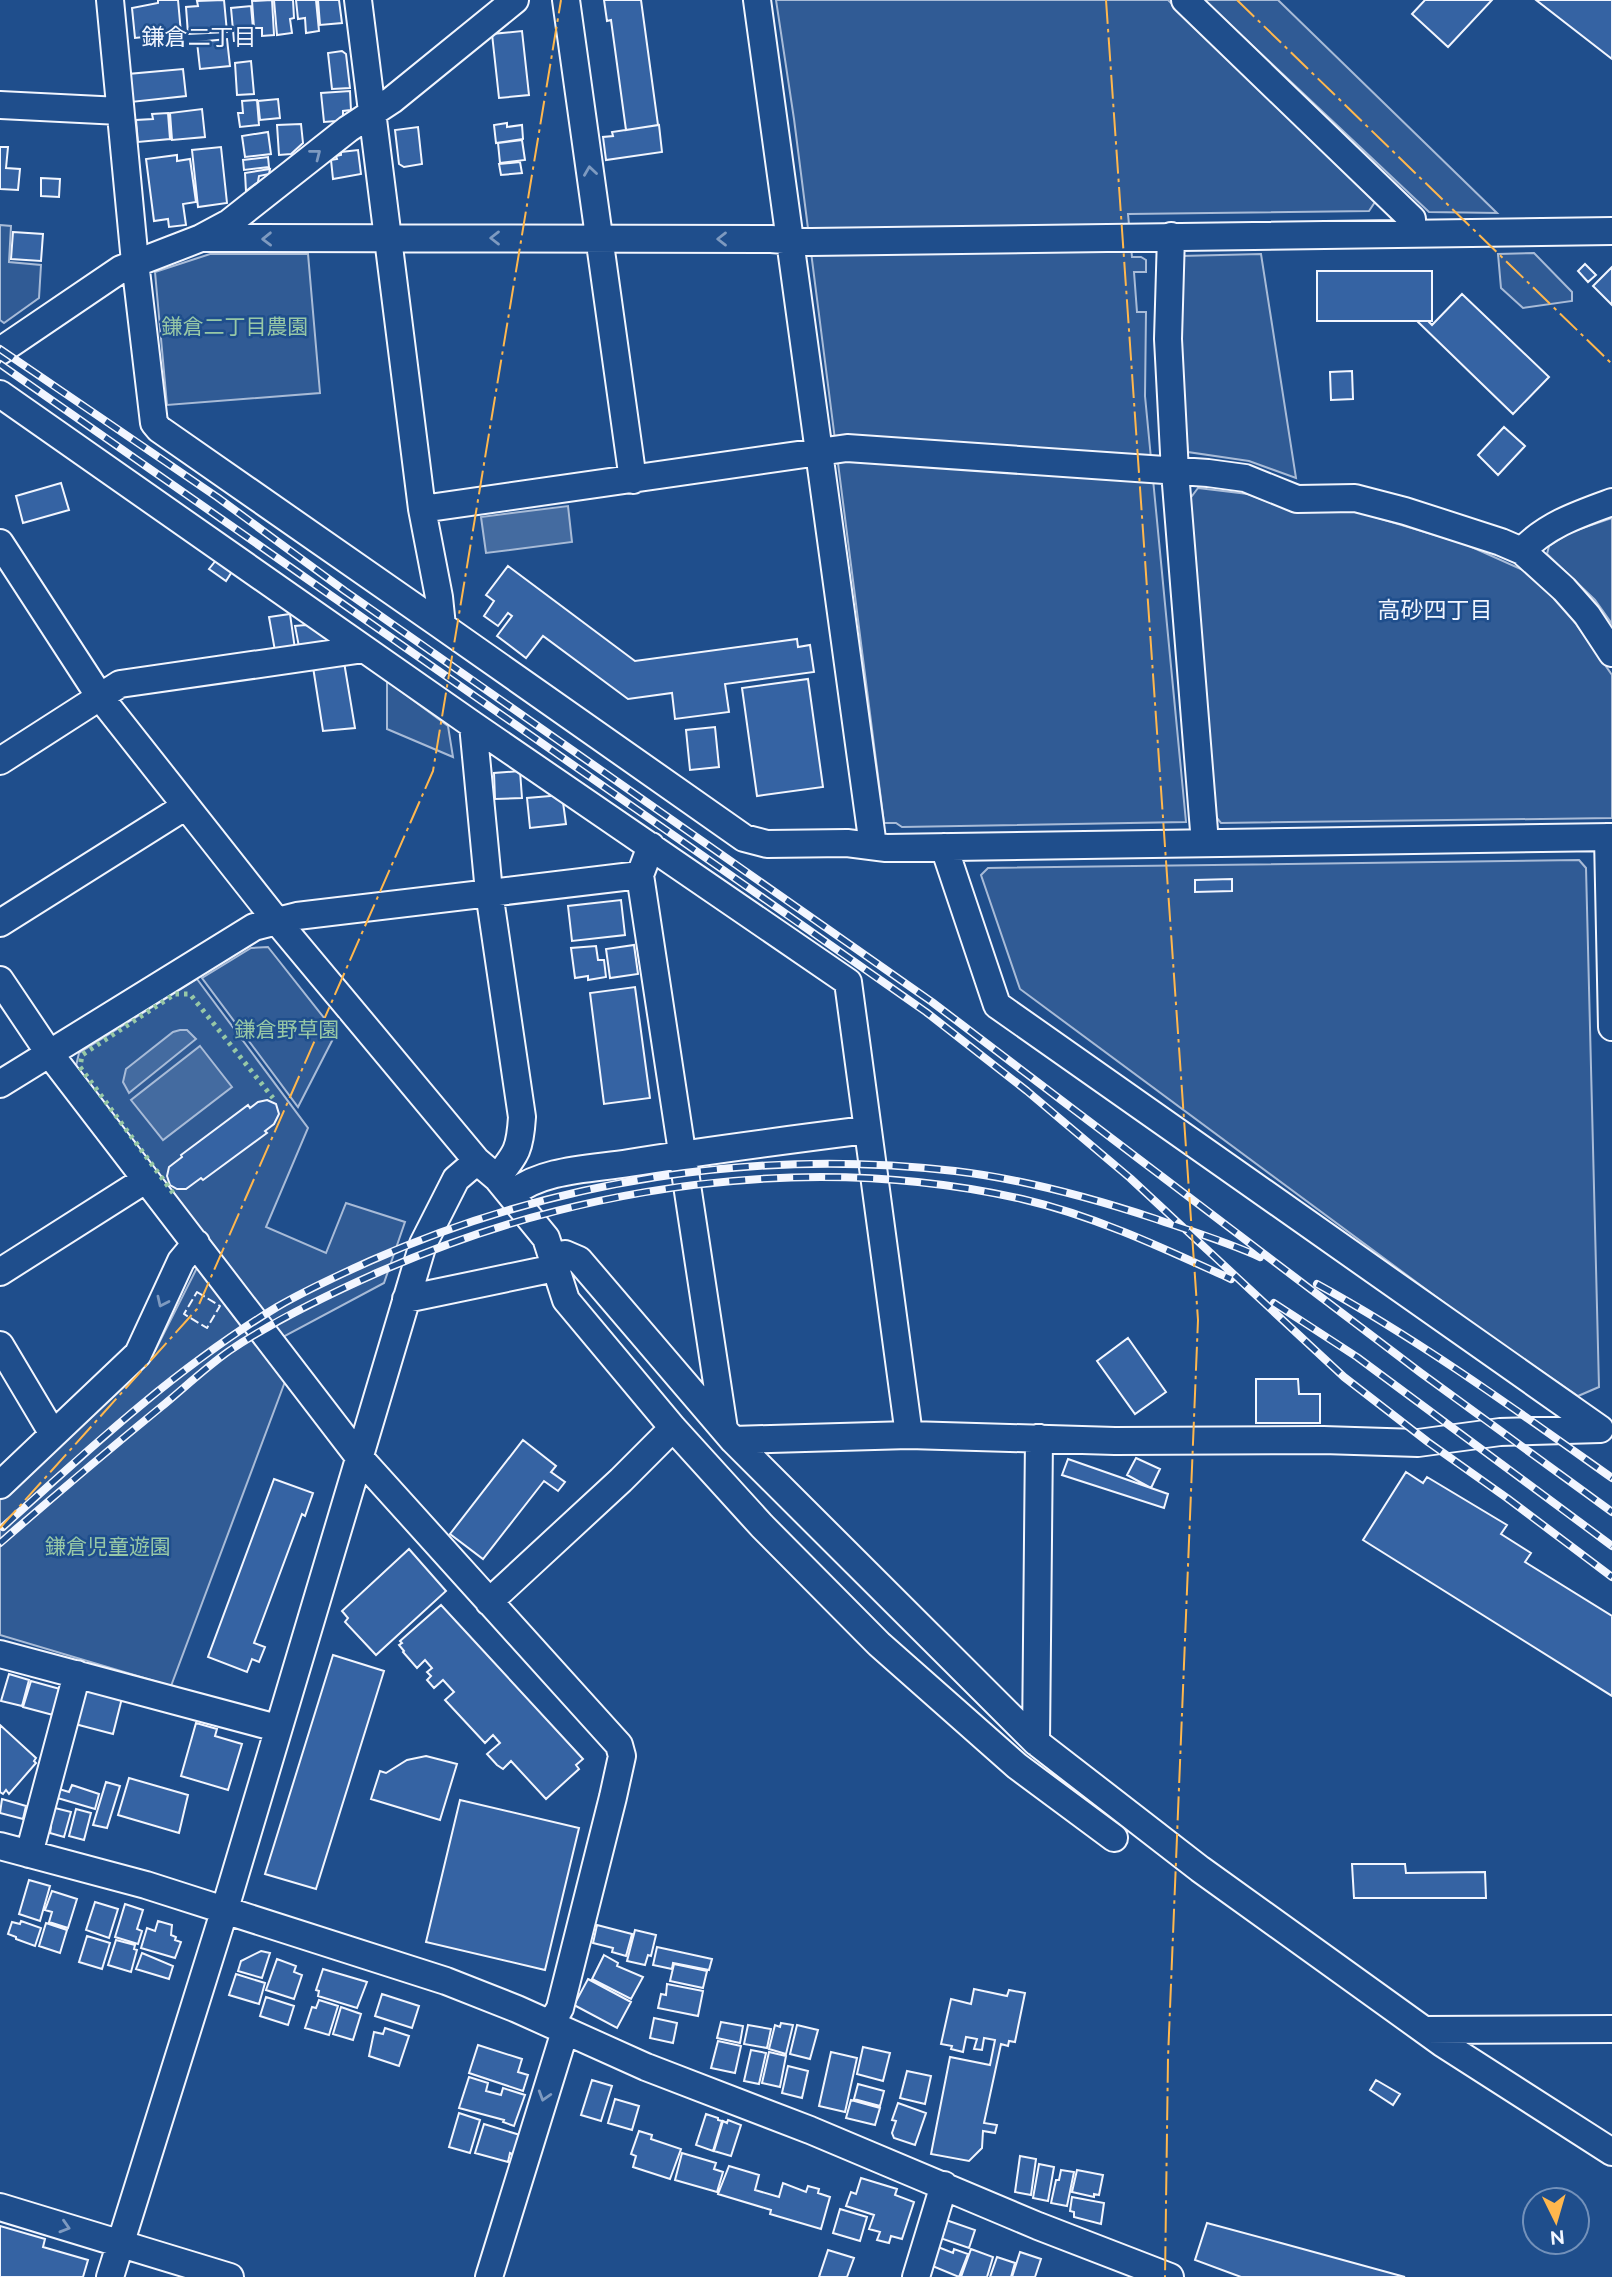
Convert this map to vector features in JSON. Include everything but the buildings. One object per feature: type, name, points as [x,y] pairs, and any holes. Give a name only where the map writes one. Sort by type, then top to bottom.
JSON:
[{"type":"street","points":[[110,0],[152,415],[159,429],[442,620],[744,838],[767,844],[847,843],[886,848],[1610,837],[1612,1027]]},
{"type":"street","points":[[358,0],[422,509],[442,620]]},
{"type":"street","points":[[0,351],[121,269],[201,238],[229,223],[348,129],[392,100],[515,0]]},
{"type":"street","points":[[566,0],[633,480]]},
{"type":"street","points":[[757,0],[873,846]]},
{"type":"street","points":[[1185,0],[1412,219],[1412,233]]},
{"type":"street","points":[[0,105],[120,111]]},
{"type":"street","points":[[201,238],[790,240],[1612,231]]},
{"type":"street","points":[[1171,236],[1168,339],[1175,472],[1205,843]]},
{"type":"street","points":[[0,394],[473,725],[848,982],[909,1435]]},
{"type":"street","points":[[422,509],[847,447],[1245,478],[1297,499],[1355,498],[1476,533],[1522,551],[1564,589],[1587,615],[1612,653]]},
{"type":"street","points":[[1522,551],[1534,538],[1552,527],[1612,502]]},
{"type":"street","points":[[0,543],[100,697],[276,920],[477,1161],[505,1186],[546,1238],[566,1300],[673,1428],[762,1526],[879,1644],[1017,1766],[1114,1839]]},
{"type":"street","points":[[0,761],[120,684],[364,649]]},
{"type":"street","points":[[473,725],[489,892],[522,1117],[520,1144],[505,1186]]},
{"type":"street","points":[[0,923],[186,806]]},
{"type":"street","points":[[651,846],[640,875],[728,1434]]},
{"type":"street","points":[[944,846],[998,1005],[1606,1429]]},
{"type":"street","points":[[0,1084],[254,927],[276,920],[640,875]]},
{"type":"street","points":[[0,981],[49,1053],[359,1457],[619,1745],[622,1756],[560,2008],[558,2028],[489,2277]]},
{"type":"street","points":[[505,1186],[522,1186],[546,1177],[684,1154],[866,1130]]},
{"type":"street","points":[[110,2277],[224,1912],[424,1244],[456,1179],[477,1161]]},
{"type":"street","points":[[0,1272],[145,1180]]},
{"type":"street","points":[[0,1485],[138,1354],[181,1261],[196,1243]]},
{"type":"street","points":[[406,1300],[554,1263],[565,1254],[579,1260],[728,1434],[1036,1742],[1200,1869],[1442,2043],[1612,2152]]},
{"type":"street","points":[[0,1345],[53,1434]]},
{"type":"street","points":[[489,1602],[673,1428]]},
{"type":"street","points":[[728,1434],[1418,1443],[1500,1432],[1606,1429]]},
{"type":"street","points":[[1036,1742],[1039,1438]]},
{"type":"street","points":[[0,1654],[277,1728]]},
{"type":"street","points":[[29,1854],[77,1674]]},
{"type":"street","points":[[0,1846],[146,1885],[446,1981],[517,2008],[646,2067],[810,2130],[1038,2226],[1170,2277]]},
{"type":"street","points":[[1424,2030],[1612,2029]]},
{"type":"street","points":[[916,2277],[944,2185]]},
{"type":"street","points":[[0,2207],[230,2277]]},
{"type":"green space","points":[[776,0],[1168,0],[1375,202],[1369,211],[1128,214],[1132,257],[1146,260],[1146,272],[1134,272],[1137,312],[1146,312],[1145,396],[1186,822],[902,827],[896,823],[884,823],[794,119]]},
{"type":"green space","points":[[1204,0],[1278,0],[1497,213],[1429,212]]},
{"type":"green space","points":[[0,225],[11,226],[9,262],[41,265],[39,298],[4,323],[0,320]]},
{"type":"green space","points":[[1534,253],[1572,292],[1572,301],[1523,308],[1501,288],[1498,254]]},
{"type":"green space","name":"鎌倉二丁目農園","points":[[210,254],[308,254],[320,393],[167,405],[155,272]]},
{"type":"green space","points":[[1261,254],[1296,478],[1249,461],[1188,452],[1179,360],[1181,256]]},
{"type":"green space","points":[[1198,488],[1248,494],[1294,512],[1358,512],[1465,544],[1532,574],[1562,604],[1612,675],[1612,818],[1221,823],[1216,817],[1189,500]]},
{"type":"green space","points":[[1612,518],[1612,624],[1595,600],[1547,554],[1549,546],[1571,532]]},
{"type":"green space","points":[[387,681],[448,726],[453,757],[387,729]]},
{"type":"green space","points":[[1579,860],[1586,868],[1599,1387],[1578,1396],[1481,1330],[1020,989],[981,875],[988,868]]},
{"type":"green space","name":"鎌倉野草園","points":[[268,947],[336,1033],[298,1107],[202,978],[251,948]]},
{"type":"green space","name":"鎌倉児童遊園","points":[[197,979],[308,1128],[266,1227],[326,1253],[346,1203],[405,1222],[384,1283],[264,1347],[286,1379],[171,1686],[0,1635],[0,1500],[155,1351],[209,1244],[76,1066],[79,1053]]},
{"type":"shaded area","points":[[568,506],[572,542],[486,553],[481,517]]},
{"type":"shaded area","points":[[187,1030],[196,1039],[129,1093],[123,1082],[126,1069],[173,1032]]},
{"type":"shaded area","points":[[200,1046],[232,1087],[163,1140],[131,1100]]},
{"type":"railway","points":[[0,349],[217,497],[345,591],[932,1002],[1421,1373],[1612,1512]]},
{"type":"railway","points":[[0,364],[926,1012],[1027,1091],[1130,1178],[1344,1377],[1612,1577]]},
{"type":"railway","points":[[3,1527],[135,1410],[204,1356],[277,1307],[358,1266],[440,1233],[583,1191],[656,1177],[731,1168],[805,1164],[880,1165],[955,1171],[1032,1184],[1132,1211],[1260,1257]]},
{"type":"railway","points":[[0,1543],[211,1364],[283,1318],[379,1272],[455,1242],[533,1217],[613,1198],[695,1185],[777,1178],[859,1178],[941,1185],[1022,1199],[1076,1214],[1231,1279]]},
{"type":"railway","points":[[1317,1284],[1431,1353],[1612,1478]]},
{"type":"railway","points":[[1274,1303],[1357,1357],[1612,1546]]},
{"type":"hedge","points":[[173,1193],[80,1067],[82,1055],[175,994],[190,994],[273,1098]]},
{"type":"fence","points":[[197,1292],[220,1306],[207,1328],[184,1314],[197,1292]]},
{"type":"power","points":[[0,1528],[197,1309],[433,771],[561,0]]},
{"type":"power","points":[[1106,0],[1198,1320],[1168,2058],[1165,2277]]},
{"type":"power","points":[[1237,0],[1612,364]]},
{"type":"district","name":"鎌倉二丁目","points":[[199,37]]},
{"type":"district","name":"高砂四丁目","points":[[1435,610]]}]
